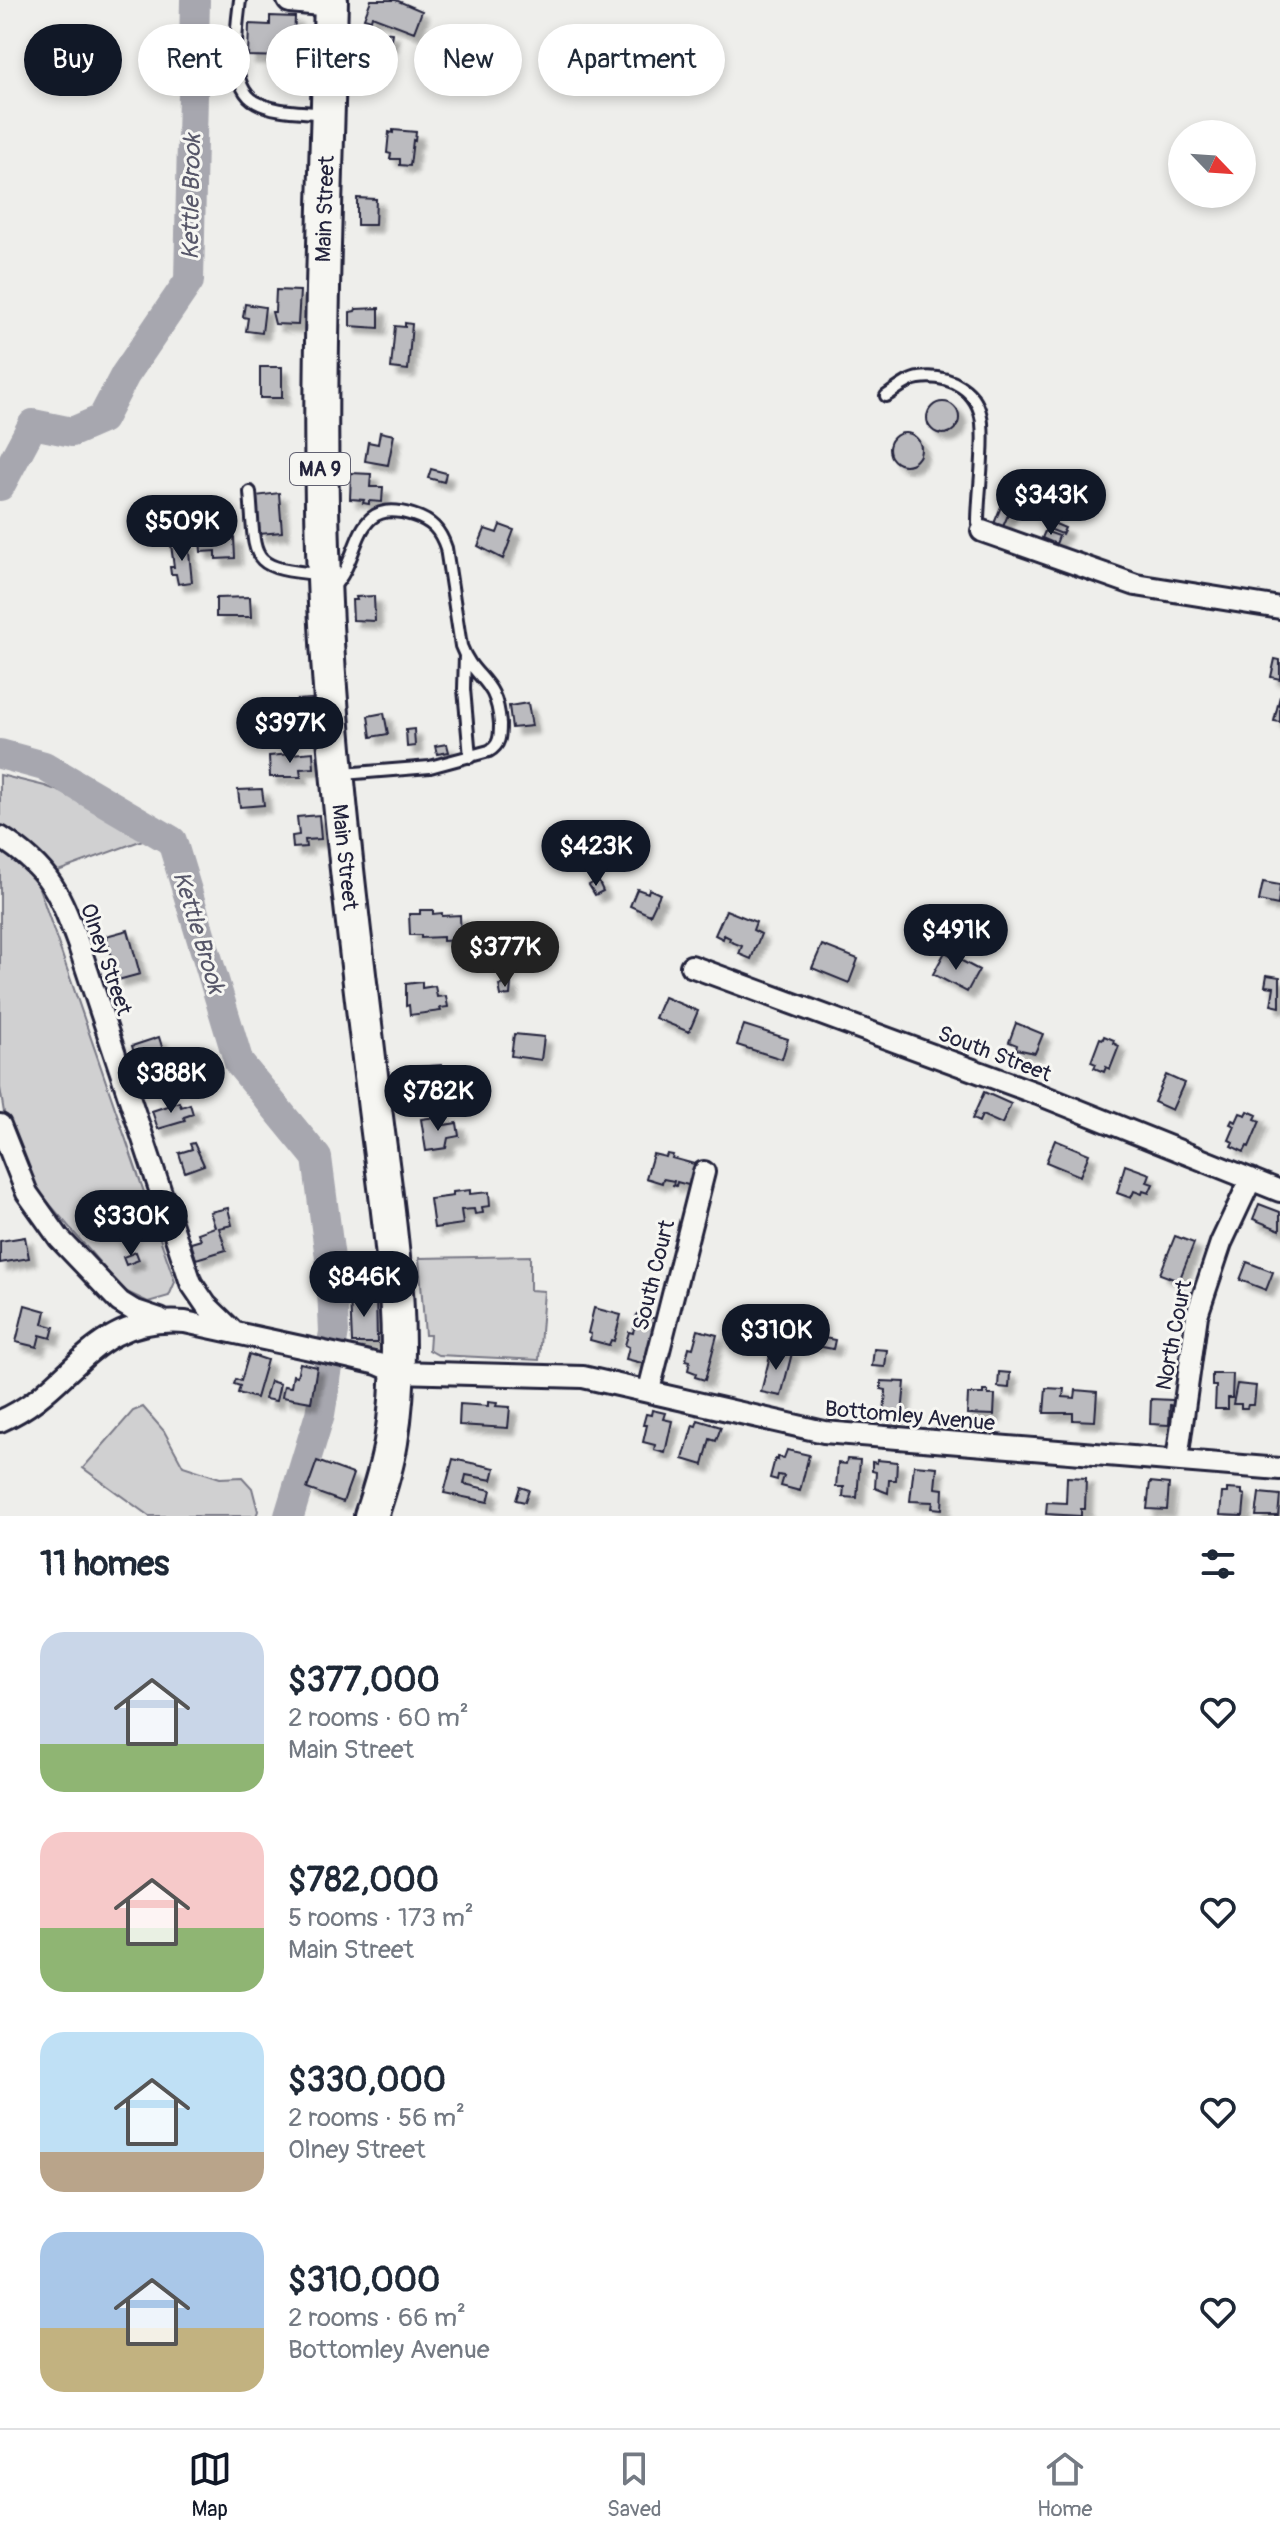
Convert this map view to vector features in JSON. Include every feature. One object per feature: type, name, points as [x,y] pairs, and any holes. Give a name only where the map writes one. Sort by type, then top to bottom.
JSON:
[{"type":"highway","name":"Main Street","points":[[331,2],[319,460],[337,775],[391,1236],[396,1372],[391,1441],[371,1516]]},
{"type":"street","points":[[290,0],[331,2]]},
{"type":"street","points":[[982,531],[1136,585],[1280,608]]},
{"type":"street","name":"Olney Street","points":[[0,837],[41,868],[61,897],[191,1283],[206,1305],[234,1332]]},
{"type":"street","name":"South Street","points":[[691,966],[1038,1094],[1280,1191]]},
{"type":"street","points":[[0,1125],[27,1193],[59,1238],[120,1302],[140,1313],[164,1320]]},
{"type":"street","name":"South Court","points":[[649,1390],[704,1172]]},
{"type":"street","name":"North Court","points":[[1177,1460],[1197,1315],[1221,1243],[1251,1179]]},
{"type":"street","points":[[0,1421],[29,1404],[111,1336],[142,1323],[164,1320]]},
{"type":"street","name":"Bottomley Avenue","points":[[164,1320],[321,1351],[378,1364],[396,1372],[583,1377],[824,1432],[1280,1469]]},
{"type":"lane","points":[[240,0],[234,48],[243,85],[253,101],[272,108],[327,114]]},
{"type":"lane","points":[[886,396],[917,378],[943,379],[962,385],[976,403],[982,422],[978,523],[982,531]]},
{"type":"lane","points":[[250,492],[254,543],[257,555],[265,565],[325,584],[337,583],[361,531],[372,516],[394,512],[422,518],[434,525],[446,548],[465,655],[464,689],[470,757]]},
{"type":"lane","points":[[337,775],[430,767],[496,747],[500,723],[498,700],[465,655]]},
{"type":"shaded area","points":[[0,775],[45,786],[108,809],[151,837],[36,879],[175,1282],[169,1296],[148,1302],[123,1290],[29,1180],[7,1131],[0,1088]]},
{"type":"shaded area","points":[[530,1256],[530,1290],[544,1291],[539,1360],[438,1355],[429,1350],[430,1335],[425,1335],[419,1258]]},
{"type":"shaded area","points":[[143,1407],[164,1431],[183,1466],[220,1478],[242,1477],[252,1488],[258,1511],[256,1516],[149,1516],[83,1468],[133,1411]]},
{"type":"building","points":[[371,0],[396,0],[422,11],[417,24],[414,24],[414,32],[372,16],[371,20],[364,18]]},
{"type":"building","points":[[270,16],[295,17],[295,24],[270,24]]},
{"type":"building","points":[[250,24],[266,25],[266,56],[250,56]]},
{"type":"building","points":[[393,130],[416,132],[410,166],[400,165],[400,159],[390,159],[391,154],[387,153],[389,132],[393,133]]},
{"type":"building","points":[[357,198],[376,199],[375,225],[357,225]]},
{"type":"building","points":[[276,290],[300,291],[298,325],[275,324],[272,312],[275,312]]},
{"type":"building","points":[[245,304],[265,307],[262,333],[246,331],[248,318],[243,317]]},
{"type":"building","points":[[379,308],[379,328],[350,326],[350,312]]},
{"type":"building","points":[[405,323],[412,324],[408,370],[391,368],[395,326],[405,327]]},
{"type":"building","points":[[260,367],[282,367],[282,398],[260,398]]},
{"type":"building","points":[[943,402],[955,406],[959,418],[955,430],[943,434],[931,430],[927,418],[931,406]]},
{"type":"building","points":[[380,432],[394,435],[388,465],[365,461],[368,442],[378,444]]},
{"type":"building","points":[[905,433],[917,437],[921,449],[917,461],[905,465],[893,461],[889,449],[893,437]]},
{"type":"building","points":[[431,469],[446,473],[444,482],[428,478]]},
{"type":"building","points":[[351,473],[371,474],[370,487],[383,487],[382,502],[369,501],[369,504],[363,503],[364,500],[350,499]]},
{"type":"building","points":[[279,493],[282,532],[259,534],[255,496]]},
{"type":"building","points":[[1018,494],[1030,499],[1027,506],[1015,501]]},
{"type":"building","points":[[1002,504],[1011,508],[1002,529],[993,526]]},
{"type":"building","points":[[1051,522],[1065,528],[1062,534],[1049,529]]},
{"type":"building","points":[[500,525],[514,530],[503,559],[478,546],[485,529],[497,533]]},
{"type":"building","points":[[1045,531],[1059,536],[1056,544],[1042,538]]},
{"type":"building","points":[[234,537],[235,558],[216,559],[216,551],[201,552],[200,539]]},
{"type":"building","points":[[188,543],[192,582],[178,584],[176,574],[171,574],[170,567],[174,567],[171,545]]},
{"type":"building","points":[[374,596],[375,621],[353,620],[352,600]]},
{"type":"building","points":[[250,597],[251,617],[216,617],[216,598]]},
{"type":"building","points":[[1275,659],[1280,660],[1280,679],[1271,677]]},
{"type":"building","points":[[1280,696],[1280,722],[1274,721]]},
{"type":"building","points":[[312,699],[315,732],[299,733],[296,700]]},
{"type":"building","points":[[528,703],[532,726],[512,728],[509,706]]},
{"type":"building","points":[[384,713],[388,734],[371,737],[368,716]]},
{"type":"building","points":[[414,729],[415,746],[407,747],[406,730]]},
{"type":"building","points":[[447,744],[449,752],[437,754],[435,746]]},
{"type":"building","points":[[313,752],[314,768],[300,769],[301,777],[270,777],[269,756]]},
{"type":"building","points":[[262,789],[264,805],[240,807],[238,790]]},
{"type":"building","points":[[319,815],[321,839],[305,840],[306,847],[293,848],[292,836],[299,835],[297,817]]},
{"type":"building","points":[[598,880],[603,891],[595,895],[589,885]]},
{"type":"building","points":[[1263,882],[1280,885],[1278,905],[1259,901]]},
{"type":"building","points":[[637,889],[648,893],[649,889],[660,894],[650,915],[630,906]]},
{"type":"building","points":[[420,910],[433,910],[433,914],[442,913],[442,916],[460,915],[461,940],[443,941],[443,937],[410,935],[409,914],[420,914]]},
{"type":"building","points":[[726,910],[756,922],[753,930],[761,934],[751,959],[739,954],[742,946],[729,941],[730,938],[715,935]]},
{"type":"building","points":[[128,930],[140,974],[118,980],[106,936]]},
{"type":"building","points":[[822,945],[858,959],[849,983],[812,968]]},
{"type":"building","points":[[945,952],[979,970],[967,992],[933,974]]},
{"type":"building","points":[[1267,975],[1280,977],[1280,1007],[1271,1005],[1274,987],[1265,986]]},
{"type":"building","points":[[422,982],[422,988],[435,986],[437,997],[446,996],[448,1007],[440,1008],[441,1011],[410,1015],[409,1005],[406,1006],[406,984]]},
{"type":"building","points":[[511,983],[510,995],[501,996],[499,985]]},
{"type":"building","points":[[664,997],[698,1011],[689,1032],[655,1018]]},
{"type":"building","points":[[1016,1023],[1043,1034],[1035,1053],[1016,1049],[1017,1045],[1009,1042]]},
{"type":"building","points":[[744,1025],[788,1039],[782,1059],[737,1045]]},
{"type":"building","points":[[514,1034],[544,1037],[541,1060],[511,1056]]},
{"type":"building","points":[[1104,1036],[1119,1046],[1110,1069],[1106,1067],[1104,1072],[1094,1068],[1096,1064],[1091,1062],[1100,1038]]},
{"type":"building","points":[[159,1037],[170,1073],[149,1080],[146,1072],[141,1074],[132,1046]]},
{"type":"building","points":[[441,1065],[441,1069],[460,1067],[462,1078],[446,1080],[447,1088],[418,1091],[416,1067]]},
{"type":"building","points":[[1166,1075],[1184,1083],[1172,1110],[1154,1102]]},
{"type":"building","points":[[984,1092],[1011,1104],[1002,1124],[982,1115],[979,1122],[972,1119]]},
{"type":"building","points":[[179,1102],[181,1107],[190,1104],[193,1114],[184,1117],[185,1121],[158,1129],[152,1111]]},
{"type":"building","points":[[1248,1111],[1257,1115],[1255,1119],[1260,1121],[1244,1152],[1231,1146],[1233,1142],[1229,1140],[1235,1126],[1230,1124],[1232,1120],[1236,1122],[1240,1113],[1246,1115]]},
{"type":"building","points":[[443,1116],[444,1125],[457,1123],[459,1136],[448,1138],[446,1148],[426,1151],[421,1119]]},
{"type":"building","points":[[1055,1140],[1089,1154],[1080,1176],[1046,1162]]},
{"type":"building","points":[[194,1143],[204,1165],[185,1172],[179,1153],[192,1149],[190,1144]]},
{"type":"building","points":[[653,1154],[673,1155],[672,1158],[698,1165],[692,1186],[677,1182],[676,1186],[673,1185],[674,1181],[663,1179],[662,1183],[646,1178]]},
{"type":"building","points":[[1125,1165],[1150,1174],[1147,1182],[1153,1184],[1149,1193],[1134,1191],[1131,1198],[1117,1193]]},
{"type":"building","points":[[470,1190],[470,1194],[489,1192],[490,1206],[482,1207],[483,1213],[475,1214],[474,1209],[461,1210],[463,1224],[434,1228],[430,1199]]},
{"type":"building","points":[[1259,1204],[1280,1212],[1280,1230],[1253,1219]]},
{"type":"building","points":[[228,1208],[232,1225],[219,1228],[226,1250],[196,1259],[191,1243],[201,1240],[198,1233],[215,1227],[210,1212]]},
{"type":"building","points":[[1175,1236],[1194,1243],[1179,1281],[1160,1274]]},
{"type":"building","points":[[25,1237],[29,1258],[0,1263],[0,1241]]},
{"type":"building","points":[[136,1252],[139,1260],[126,1265],[123,1257]]},
{"type":"building","points":[[1247,1262],[1273,1272],[1266,1290],[1240,1280]]},
{"type":"building","points":[[376,1294],[377,1343],[352,1343],[350,1295]]},
{"type":"building","points":[[25,1305],[46,1311],[43,1324],[54,1327],[51,1338],[40,1335],[37,1347],[16,1342]]},
{"type":"building","points":[[594,1308],[621,1315],[614,1341],[611,1340],[609,1345],[590,1340],[591,1334],[588,1333]]},
{"type":"building","points":[[637,1314],[657,1319],[646,1364],[626,1359],[629,1347],[625,1345],[629,1332],[633,1333]]},
{"type":"building","points":[[746,1324],[755,1328],[748,1345],[739,1341]]},
{"type":"building","points":[[698,1330],[717,1335],[705,1380],[695,1377],[696,1373],[688,1370],[690,1361],[686,1360]]},
{"type":"building","points":[[814,1336],[835,1340],[833,1349],[812,1345]]},
{"type":"building","points":[[772,1348],[792,1353],[781,1396],[761,1392]]},
{"type":"building","points":[[874,1349],[887,1350],[885,1367],[872,1366]]},
{"type":"building","points":[[249,1354],[267,1360],[256,1398],[238,1393],[240,1386],[234,1384],[236,1379],[241,1381]]},
{"type":"building","points":[[300,1363],[317,1367],[311,1402],[282,1397],[284,1386],[291,1387],[293,1375],[297,1376]]},
{"type":"building","points":[[999,1372],[1010,1373],[1009,1388],[998,1387]]},
{"type":"building","points":[[1212,1374],[1233,1374],[1232,1398],[1228,1398],[1228,1409],[1215,1409],[1216,1386],[1212,1386]]},
{"type":"building","points":[[270,1381],[280,1384],[276,1401],[265,1399]]},
{"type":"building","points":[[881,1381],[905,1382],[902,1415],[895,1414],[895,1419],[889,1419],[890,1414],[884,1414],[886,1390],[881,1389]]},
{"type":"building","points":[[1237,1384],[1256,1386],[1254,1405],[1241,1408],[1241,1404],[1233,1404]]},
{"type":"building","points":[[1046,1388],[1064,1389],[1063,1397],[1075,1398],[1076,1390],[1097,1392],[1095,1421],[1073,1420],[1073,1413],[1044,1413]]},
{"type":"building","points":[[983,1391],[995,1395],[994,1415],[967,1414],[968,1394],[983,1394]]},
{"type":"building","points":[[1151,1399],[1173,1400],[1169,1425],[1150,1424]]},
{"type":"building","points":[[488,1402],[510,1407],[508,1428],[459,1425],[460,1404],[488,1406]]},
{"type":"building","points":[[652,1410],[665,1413],[663,1419],[672,1421],[665,1453],[654,1450],[655,1445],[643,1442],[646,1414],[651,1415]]},
{"type":"building","points":[[698,1420],[721,1427],[716,1441],[710,1439],[703,1465],[683,1459],[693,1425],[696,1426]]},
{"type":"building","points":[[787,1450],[809,1455],[800,1491],[781,1486],[784,1476],[778,1475],[777,1480],[770,1478],[775,1459],[784,1458]]},
{"type":"building","points":[[453,1459],[495,1468],[492,1480],[466,1475],[464,1484],[491,1490],[488,1502],[444,1493]]},
{"type":"building","points":[[847,1459],[860,1460],[857,1498],[843,1497],[844,1487],[836,1487],[838,1463],[846,1464]]},
{"type":"building","points":[[877,1460],[897,1462],[896,1480],[889,1480],[888,1493],[875,1488],[876,1472],[872,1471],[872,1462],[877,1463]]},
{"type":"building","points":[[317,1461],[353,1474],[343,1502],[307,1489]]},
{"type":"building","points":[[914,1465],[937,1467],[935,1488],[943,1489],[942,1509],[932,1508],[933,1502],[910,1501]]},
{"type":"building","points":[[1067,1477],[1086,1478],[1085,1509],[1081,1509],[1081,1516],[1046,1514],[1047,1502],[1066,1503]]},
{"type":"building","points":[[1150,1482],[1169,1484],[1167,1510],[1147,1509]]},
{"type":"building","points":[[520,1487],[529,1490],[525,1502],[516,1500]]},
{"type":"building","points":[[1227,1489],[1242,1490],[1245,1495],[1243,1516],[1220,1515],[1222,1493],[1227,1493]]},
{"type":"building","points":[[1259,1493],[1280,1495],[1278,1516],[1256,1516]]},
{"type":"waterway","name":"Kettle Brook","points":[[0,486],[33,424],[72,432],[102,419],[125,375],[189,281],[195,0]]},
{"type":"waterway","name":"Kettle Brook","points":[[0,754],[44,766],[172,841],[239,1063],[317,1158],[331,1266],[334,1332],[320,1414],[289,1516]]}]
